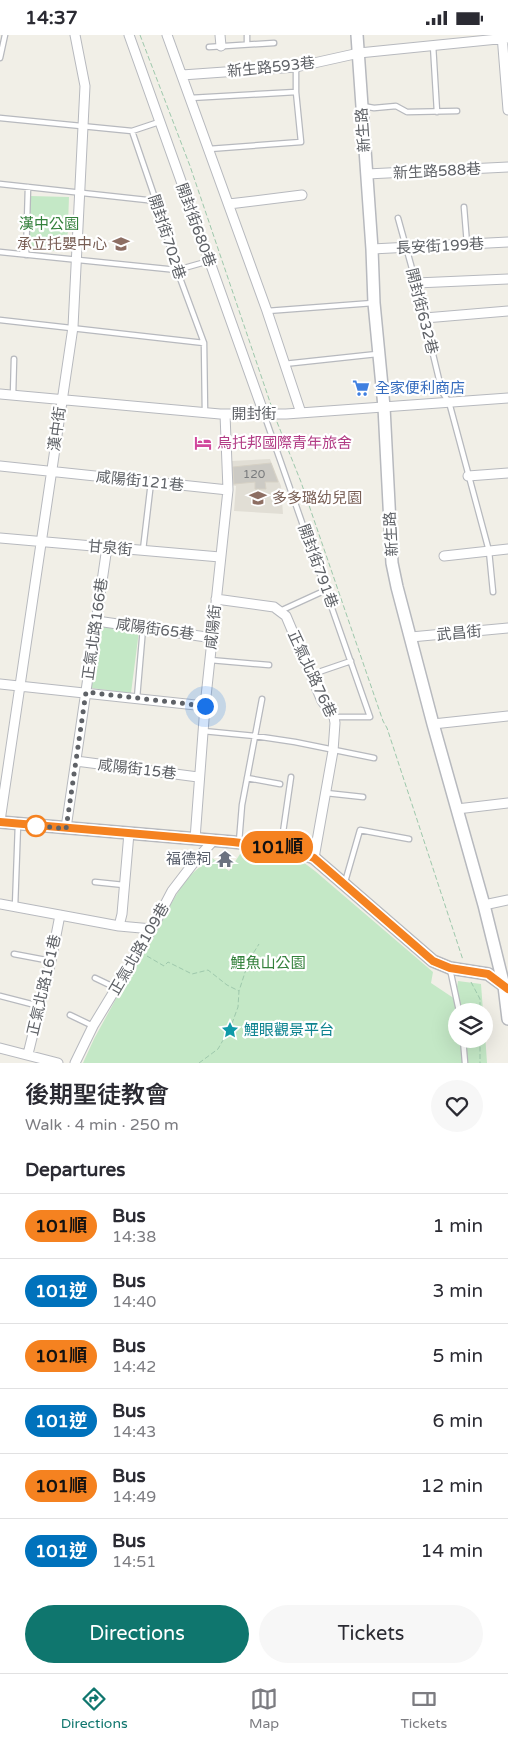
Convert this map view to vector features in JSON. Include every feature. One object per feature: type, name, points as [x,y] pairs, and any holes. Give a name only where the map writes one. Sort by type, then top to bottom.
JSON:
[{"type":"street","name":"漢中街","points":[[0,822],[73,327],[85,86],[75,35]]},
{"type":"street","name":"開封街680巷","points":[[129,35],[264,414]]},
{"type":"street","points":[[168,35],[267,311],[301,413]]},
{"type":"street","points":[[220,35],[221,46]]},
{"type":"street","name":"新生路","points":[[357,35],[374,303],[384,407],[392,563],[433,724],[506,987],[508,1019]]},
{"type":"street","points":[[504,37],[508,110]]},
{"type":"street","name":"新生路593巷","points":[[182,75],[296,67],[359,53],[504,37]]},
{"type":"street","name":"新生路588巷","points":[[366,174],[508,167]]},
{"type":"street","points":[[229,204],[302,195]]},
{"type":"street","name":"長安街199巷","points":[[372,249],[508,242]]},
{"type":"street","points":[[416,283],[508,279]]},
{"type":"street","points":[[425,317],[508,311]]},
{"type":"street","name":"開封街","points":[[0,394],[225,414],[301,413],[508,398]]},
{"type":"street","name":"咸陽街","points":[[195,839],[198,777],[228,490],[225,414]]},
{"type":"street","name":"咸陽街121巷","points":[[0,466],[228,490]]},
{"type":"street","points":[[468,476],[508,473]]},
{"type":"street","name":"甘泉街","points":[[0,538],[220,557]]},
{"type":"street","name":"正氣北路166巷","points":[[66,829],[107,547]]},
{"type":"street","points":[[444,556],[508,549]]},
{"type":"street","points":[[216,599],[274,607],[280,611]]},
{"type":"street","name":"正氣北路76巷","points":[[280,611],[289,622],[322,701],[334,717],[336,730],[314,858]]},
{"type":"street","name":"咸陽街65巷","points":[[96,621],[213,638]]},
{"type":"street","name":"武昌街","points":[[411,637],[508,629]]},
{"type":"street","points":[[0,684],[205,706]]},
{"type":"street","points":[[433,724],[508,716]]},
{"type":"street","name":"咸陽街15巷","points":[[76,761],[198,777]]},
{"type":"street","points":[[457,809],[508,803]]},
{"type":"street","points":[[0,822],[239,842],[292,849],[314,858],[433,961],[450,968],[488,974],[506,987]]},
{"type":"street","points":[[118,926],[122,914],[129,833]]},
{"type":"street","name":"正氣北路109巷","points":[[75,1063],[93,1026],[152,929],[172,891],[194,861],[213,841]]},
{"type":"street","points":[[484,905],[508,901]]},
{"type":"street","points":[[0,904],[118,926],[152,929]]},
{"type":"street","name":"正氣北路161巷","points":[[28,1054],[51,961],[60,915]]},
{"type":"street","points":[[0,1048],[58,1063]]},
{"type":"lane","points":[[0,59],[5,35]]},
{"type":"lane","points":[[247,35],[247,44]]},
{"type":"lane","points":[[209,47],[274,43]]},
{"type":"lane","points":[[433,45],[437,111]]},
{"type":"lane","points":[[208,149],[301,142],[296,92],[296,67]]},
{"type":"lane","points":[[190,98],[296,92]]},
{"type":"lane","points":[[362,106],[374,108],[396,106],[406,112],[457,111]]},
{"type":"lane","points":[[0,118],[132,131],[159,122]]},
{"type":"lane","name":"開封街702巷","points":[[132,131],[177,270],[204,343],[205,413]]},
{"type":"lane","points":[[0,184],[156,201]]},
{"type":"lane","points":[[26,255],[28,187]]},
{"type":"lane","points":[[464,207],[467,244]]},
{"type":"lane","name":"開封街632巷","points":[[398,218],[425,317],[442,392],[448,402],[489,551],[493,592]]},
{"type":"lane","points":[[0,252],[177,270],[209,261]]},
{"type":"lane","points":[[267,311],[374,303]]},
{"type":"lane","points":[[0,320],[204,343]]},
{"type":"lane","points":[[284,364],[379,354]]},
{"type":"lane","points":[[13,395],[14,359]]},
{"type":"lane","name":"開封街791巷","points":[[264,414],[370,717],[334,717]]},
{"type":"lane","points":[[143,551],[151,482]]},
{"type":"lane","points":[[280,611],[326,590]]},
{"type":"lane","points":[[137,698],[143,627]]},
{"type":"lane","points":[[210,660],[269,665]]},
{"type":"lane","points":[[310,675],[351,661]]},
{"type":"lane","points":[[239,842],[247,778],[262,699]]},
{"type":"lane","points":[[203,731],[295,742],[374,758]]},
{"type":"lane","points":[[281,848],[291,777]]},
{"type":"lane","points":[[247,778],[280,784]]},
{"type":"lane","points":[[326,793],[363,797]]},
{"type":"lane","points":[[15,907],[18,824]]},
{"type":"lane","points":[[344,885],[360,830],[408,839]]},
{"type":"lane","points":[[95,882],[124,885]]},
{"type":"lane","points":[[14,954],[51,961]]},
{"type":"lane","points":[[450,968],[457,1003]]},
{"type":"lane","points":[[95,978],[116,988]]},
{"type":"lane","points":[[0,996],[39,1006]]},
{"type":"lane","points":[[70,1015],[93,1026]]},
{"type":"lane","points":[[464,1048],[465,1063]]},
{"type":"path","points":[[140,35],[190,167],[274,414],[301,482],[387,729],[452,928]]},
{"type":"path","points":[[199,1063],[218,1049],[229,1030],[238,1007],[239,991],[249,960],[259,944]]},
{"type":"path","points":[[138,951],[164,966],[168,962],[192,974],[208,970],[227,985],[239,991]]},
{"type":"path","points":[[480,1048],[480,1063]]},
{"type":"shaded area","name":"多多璐幼兒園","points":[[270,459],[281,486],[283,514],[234,511],[236,486],[231,485],[231,461]]},
{"type":"green space","name":"漢中公園","points":[[30,196],[69,197],[67,251],[28,250]]},
{"type":"green space","points":[[100,626],[139,631],[131,693],[91,688]]},
{"type":"green space","name":"鯉魚山公園","points":[[240,854],[303,862],[433,972],[431,983],[455,999],[458,981],[481,984],[482,1003],[448,1003],[448,1048],[486,1048],[487,1063],[83,1063],[141,953],[186,879],[211,857],[229,871]]},
{"type":"building","name":"多多璐幼兒園","points":[[271,463],[278,482],[265,482],[266,489],[255,489],[255,482],[234,484],[233,467]]},
{"type":"bus line","name":"101順","points":[[0,822],[233,842],[292,849],[314,858],[397,932],[433,961],[450,968],[488,974],[508,989]]},
{"type":"place","name":"承立托嬰中心","points":[[121,244]]},
{"type":"place","name":"全家便利商店","points":[[361,388]]},
{"type":"place","name":"烏托邦國際青年旅舍","points":[[203,443]]},
{"type":"place","name":"多多璐幼兒園","points":[[258,498]]},
{"type":"place","name":"福德祠","points":[[225,859]]},
{"type":"place","name":"鯉眼觀景平台","points":[[230,1030]]},
{"type":"route","points":[[36,826],[34,825],[66,829],[86,692],[205,706]]}]
